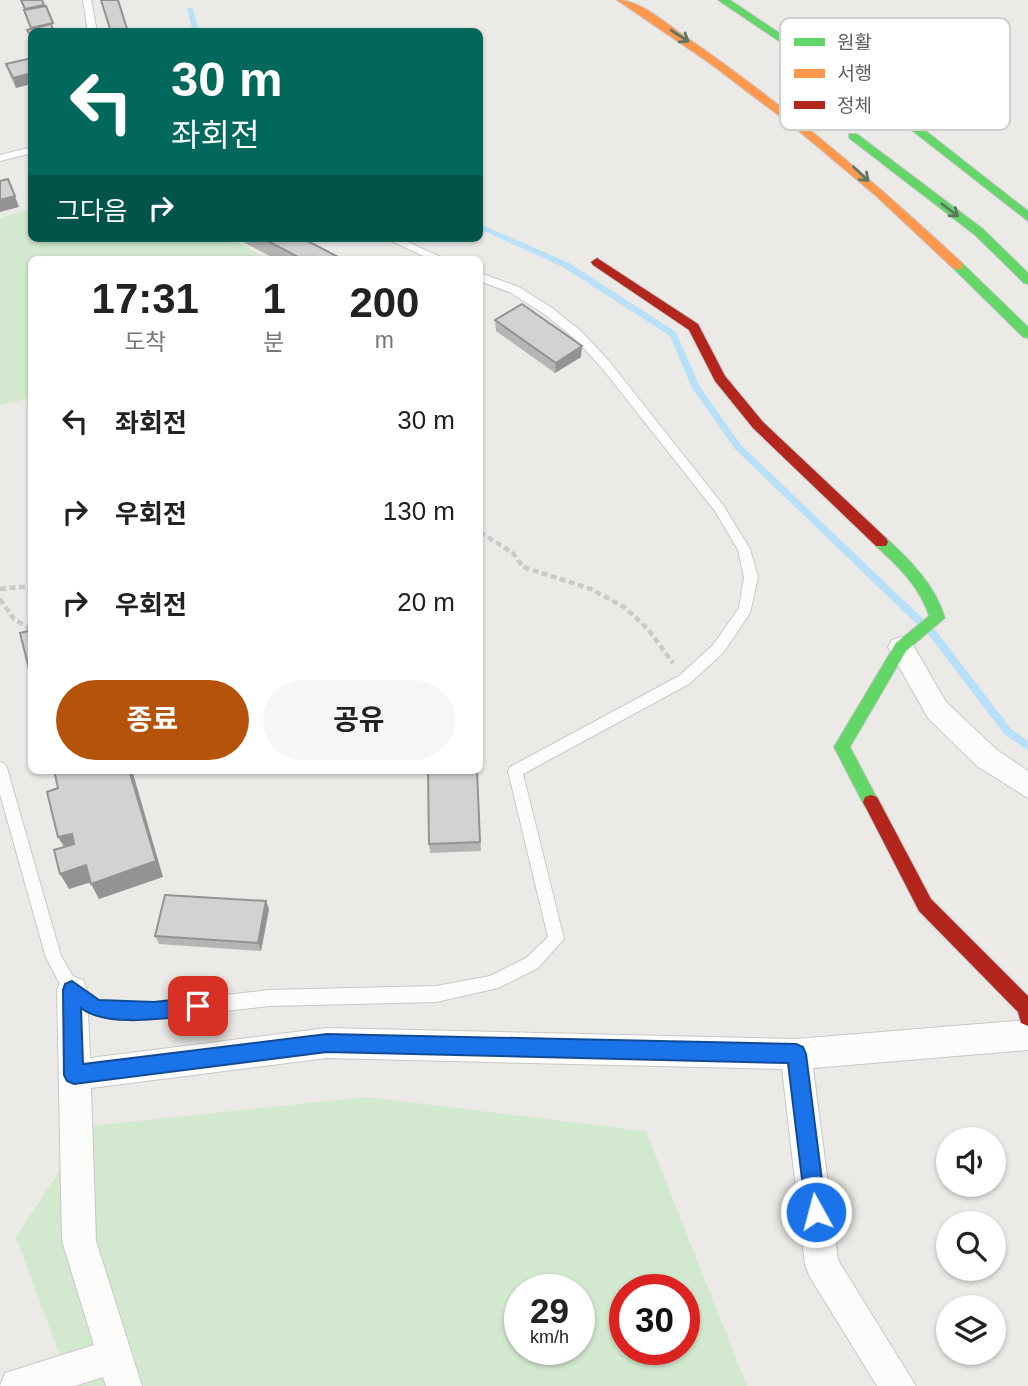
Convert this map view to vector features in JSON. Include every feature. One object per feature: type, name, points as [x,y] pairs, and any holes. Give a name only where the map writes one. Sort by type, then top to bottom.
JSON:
[{"type":"main road","points":[[622,0],[736,73],[780,108]]},
{"type":"main road","points":[[723,0],[780,38]]},
{"type":"main road","points":[[808,130],[849,163],[1028,334]]},
{"type":"main road","points":[[846,130],[979,232],[1028,280]]},
{"type":"main road","points":[[917,130],[986,180],[1028,217]]},
{"type":"main road","points":[[597,262],[694,327],[720,378],[758,425],[901,560],[934,602],[937,618],[905,643],[842,747],[925,905],[1027,1008],[1028,1017]]},
{"type":"street","points":[[905,643],[937,710],[987,758],[1028,786]]},
{"type":"street","points":[[18,1386],[119,1371],[79,1241],[72,990]]},
{"type":"street","points":[[74,1075],[327,1043],[796,1054],[1028,1035]]},
{"type":"street","points":[[796,1054],[822,1265],[898,1386]]},
{"type":"lane","points":[[87,0],[92,28]]},
{"type":"lane","points":[[0,158],[28,151]]},
{"type":"lane","points":[[400,242],[433,256]]},
{"type":"lane","points":[[0,768],[54,958],[72,990],[96,1008],[154,1010],[269,998],[436,994],[492,983],[532,963],[556,939],[515,771],[684,680],[718,649],[745,608],[751,577],[744,549],[682,458],[578,335],[548,311],[514,290],[483,278]]},
{"type":"path","points":[[483,534],[513,553],[523,567],[590,589],[624,607],[649,629],[684,680]]},
{"type":"path","points":[[0,589],[28,586]]},
{"type":"path","points":[[0,599],[14,620],[28,628]]},
{"type":"green space","points":[[28,210],[28,242],[237,242],[263,256],[28,256],[28,399],[0,405],[0,218]]},
{"type":"green space","points":[[367,1097],[646,1131],[747,1386],[71,1386],[16,1237],[89,1126]]},
{"type":"building","points":[[21,0],[42,0],[44,5],[25,9]]},
{"type":"building","points":[[101,0],[118,0],[127,28],[110,28]]},
{"type":"building","points":[[46,6],[53,23],[31,28],[24,10]]},
{"type":"building","points":[[51,24],[52,28],[35,28]]},
{"type":"building","points":[[28,59],[28,74],[13,78],[6,64]]},
{"type":"building","points":[[8,179],[15,196],[0,200],[0,181]]},
{"type":"building","points":[[270,242],[310,242],[336,256],[296,256]]},
{"type":"building","points":[[522,304],[582,346],[556,363],[495,320]]},
{"type":"building","points":[[28,631],[28,665],[20,633]]},
{"type":"building","points":[[55,774],[130,774],[156,861],[91,884],[86,865],[60,874],[54,850],[74,844],[72,834],[58,837],[47,792],[58,788]]},
{"type":"building","points":[[428,774],[477,774],[480,842],[429,844]]},
{"type":"building","points":[[165,895],[266,901],[258,943],[155,936]]},
{"type":"waterway","points":[[190,9],[195,28]]},
{"type":"waterway","points":[[483,227],[566,265],[673,334],[696,388],[738,447],[934,635],[1008,732],[1028,746]]},
{"type":"traffic: fast","points":[[723,0],[780,38]]},
{"type":"traffic: fast","points":[[918,130],[1028,217]]},
{"type":"traffic: fast","points":[[853,136],[979,232],[1028,280]]},
{"type":"traffic: fast","points":[[958,266],[1028,334]]},
{"type":"traffic: fast","points":[[871,802],[842,747],[901,647],[937,618],[922,586],[881,542]]},
{"type":"traffic: slow","points":[[622,0],[712,60],[780,111]]},
{"type":"traffic: slow","points":[[804,130],[879,193],[958,266]]},
{"type":"traffic: jam","points":[[597,262],[694,327],[720,378],[758,425],[881,542]]},
{"type":"traffic: jam","points":[[871,802],[925,905],[1027,1008],[1028,1017]]},
{"type":"route","points":[[198,1006],[154,1010],[96,1008],[72,990],[74,1075],[327,1043],[796,1054],[816,1212]]}]
